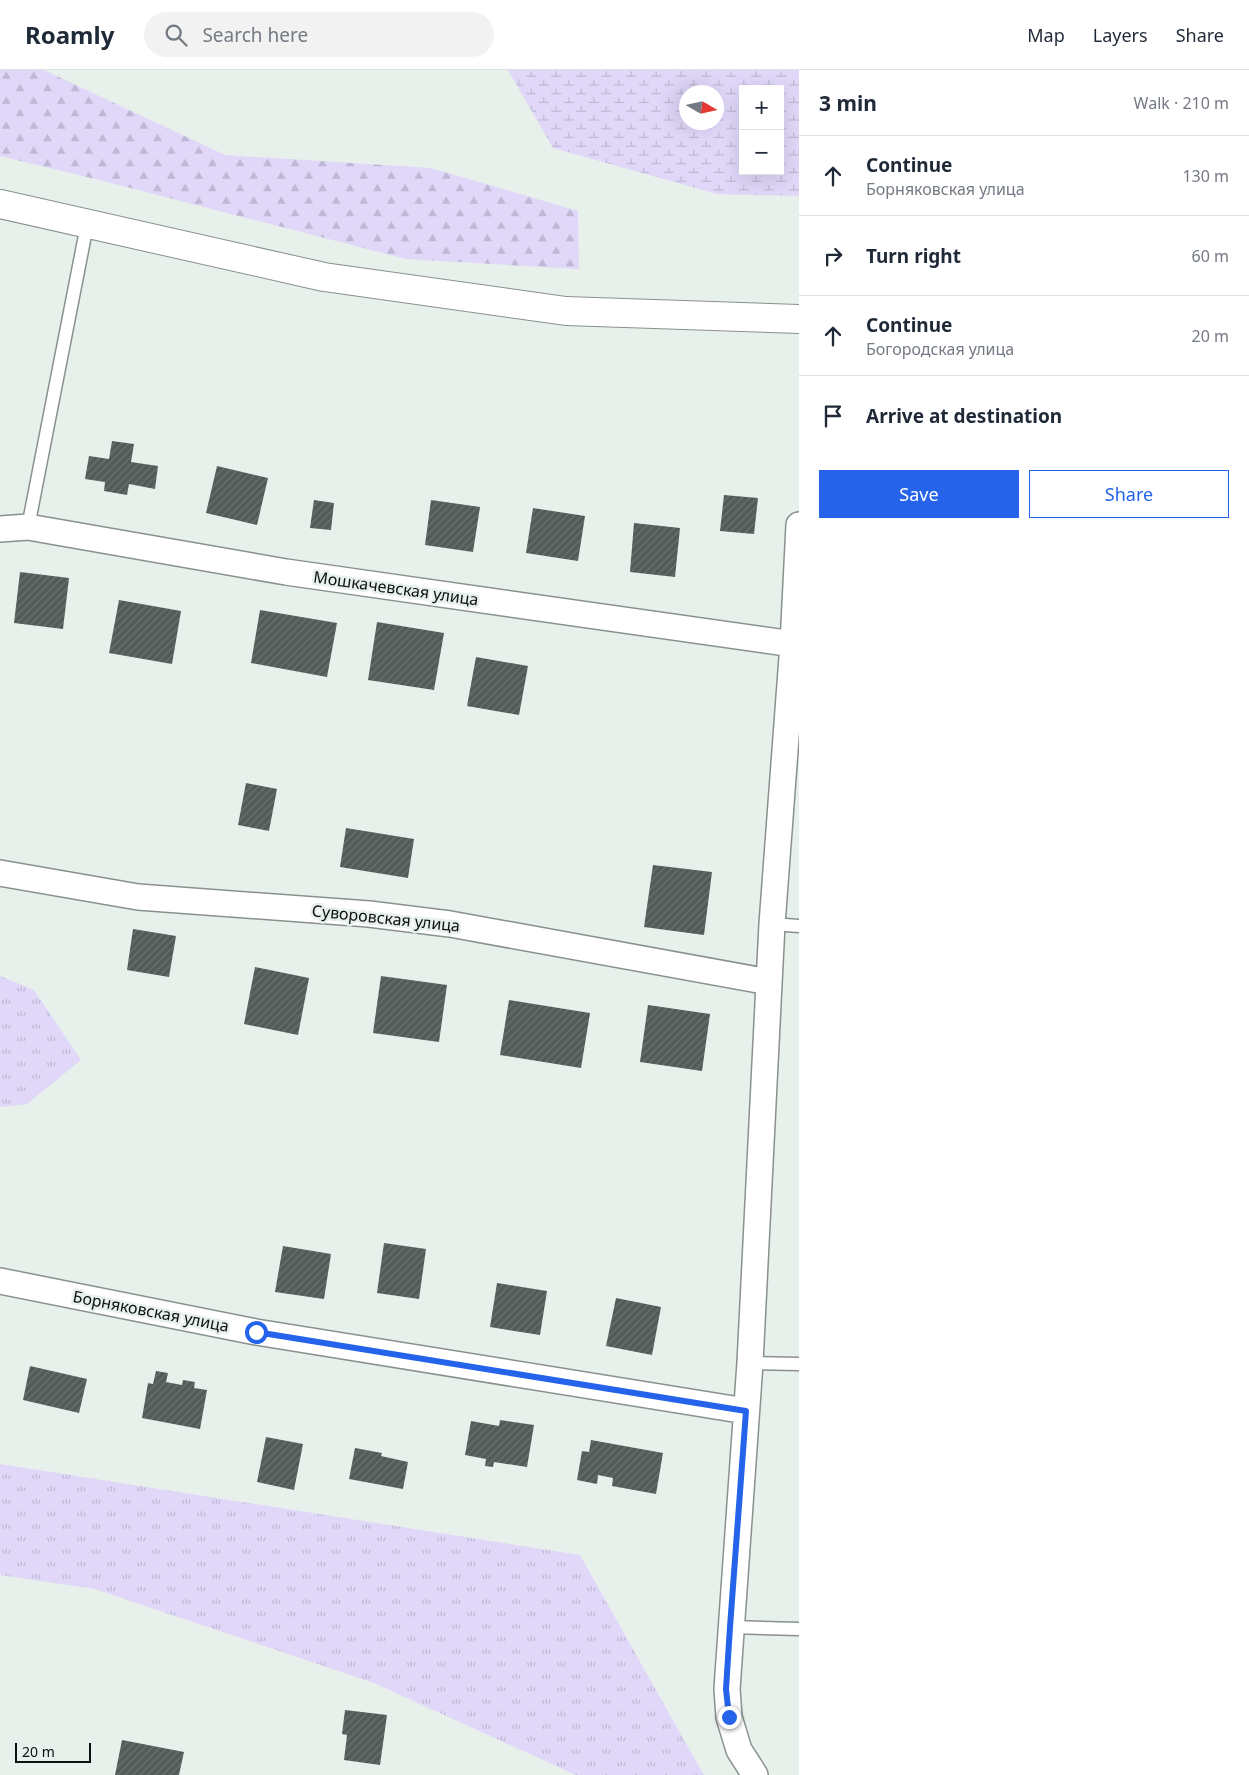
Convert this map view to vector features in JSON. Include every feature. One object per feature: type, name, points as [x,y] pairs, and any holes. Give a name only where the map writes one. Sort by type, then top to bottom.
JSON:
[{"type":"street","points":[[0,204],[86,225],[324,277],[557,310],[799,319]]},
{"type":"street","points":[[755,1775],[739,1750],[729,1717],[726,1689],[750,1363],[772,924],[794,684],[793,644],[799,525]]},
{"type":"street","name":"Мошкачевская улица","points":[[0,529],[28,527],[286,572],[793,644]]},
{"type":"street","name":"Суворовская улица","points":[[0,873],[138,897],[369,914],[450,924],[769,982]]},
{"type":"street","name":"Борняковская улица","points":[[0,1281],[256,1332],[746,1411]]},
{"type":"street","points":[[736,1775],[739,1750]]},
{"type":"lane","points":[[28,527],[86,225]]},
{"type":"lane","points":[[772,924],[799,926]]},
{"type":"lane","points":[[750,1363],[799,1364]]},
{"type":"lane","points":[[730,1627],[799,1629]]},
{"type":"green space","points":[[0,70],[44,70],[225,155],[431,168],[578,211],[579,269],[406,259],[0,156]]},
{"type":"green space","points":[[508,70],[799,70],[799,196],[717,194],[553,148]]},
{"type":"green space","points":[[0,976],[34,990],[81,1060],[27,1104],[0,1107]]},
{"type":"green space","points":[[0,1464],[580,1555],[705,1775],[576,1775],[374,1683],[95,1589],[0,1575]]},
{"type":"building","points":[[112,441],[134,444],[131,462],[158,466],[155,489],[129,484],[127,495],[104,491],[105,482],[85,479],[89,456],[109,459]]},
{"type":"building","points":[[217,466],[268,478],[257,525],[206,513]]},
{"type":"building","points":[[724,495],[758,498],[754,534],[720,531]]},
{"type":"building","points":[[314,500],[334,503],[331,530],[310,528]]},
{"type":"building","points":[[431,500],[480,507],[473,552],[425,545]]},
{"type":"building","points":[[533,508],[585,516],[578,561],[526,553]]},
{"type":"building","points":[[634,523],[680,528],[675,577],[630,572]]},
{"type":"building","points":[[20,572],[69,578],[63,629],[14,623]]},
{"type":"building","points":[[119,600],[181,611],[172,664],[109,653]]},
{"type":"building","points":[[260,610],[337,623],[327,677],[251,663]]},
{"type":"building","points":[[377,622],[444,633],[434,690],[368,680]]},
{"type":"building","points":[[476,657],[528,666],[519,715],[467,706]]},
{"type":"building","points":[[246,783],[277,789],[269,831],[238,825]]},
{"type":"building","points":[[346,828],[414,839],[408,878],[340,867]]},
{"type":"building","points":[[653,865],[712,872],[704,935],[644,927]]},
{"type":"building","points":[[133,929],[176,936],[169,977],[127,970]]},
{"type":"building","points":[[255,967],[309,978],[298,1035],[244,1024]]},
{"type":"building","points":[[381,976],[447,985],[439,1042],[373,1033]]},
{"type":"building","points":[[509,1000],[590,1013],[581,1068],[500,1055]]},
{"type":"building","points":[[648,1005],[710,1014],[702,1071],[640,1062]]},
{"type":"building","points":[[384,1243],[426,1249],[419,1299],[377,1293]]},
{"type":"building","points":[[283,1246],[331,1254],[324,1299],[275,1292]]},
{"type":"building","points":[[497,1283],[547,1291],[540,1335],[490,1327]]},
{"type":"building","points":[[616,1298],[661,1307],[652,1355],[606,1346]]},
{"type":"building","points":[[30,1366],[87,1379],[79,1413],[23,1400]]},
{"type":"building","points":[[156,1371],[168,1373],[166,1382],[182,1385],[183,1380],[195,1382],[194,1388],[207,1390],[200,1429],[142,1418],[148,1383],[153,1384]]},
{"type":"building","points":[[500,1420],[534,1425],[527,1467],[494,1462],[493,1467],[485,1466],[486,1459],[465,1455],[471,1421],[499,1426]]},
{"type":"building","points":[[266,1437],[303,1444],[294,1490],[257,1482]]},
{"type":"building","points":[[591,1440],[663,1453],[656,1494],[612,1486],[613,1478],[598,1475],[597,1484],[577,1480],[582,1451],[589,1452]]},
{"type":"building","points":[[355,1448],[382,1453],[381,1456],[408,1462],[403,1489],[349,1479]]},
{"type":"building","points":[[345,1710],[387,1715],[380,1765],[344,1760],[347,1735],[342,1734]]},
{"type":"building","points":[[122,1740],[184,1752],[179,1775],[115,1775]]},
{"type":"route","points":[[256,1332],[746,1411],[726,1689],[729,1717]]}]
